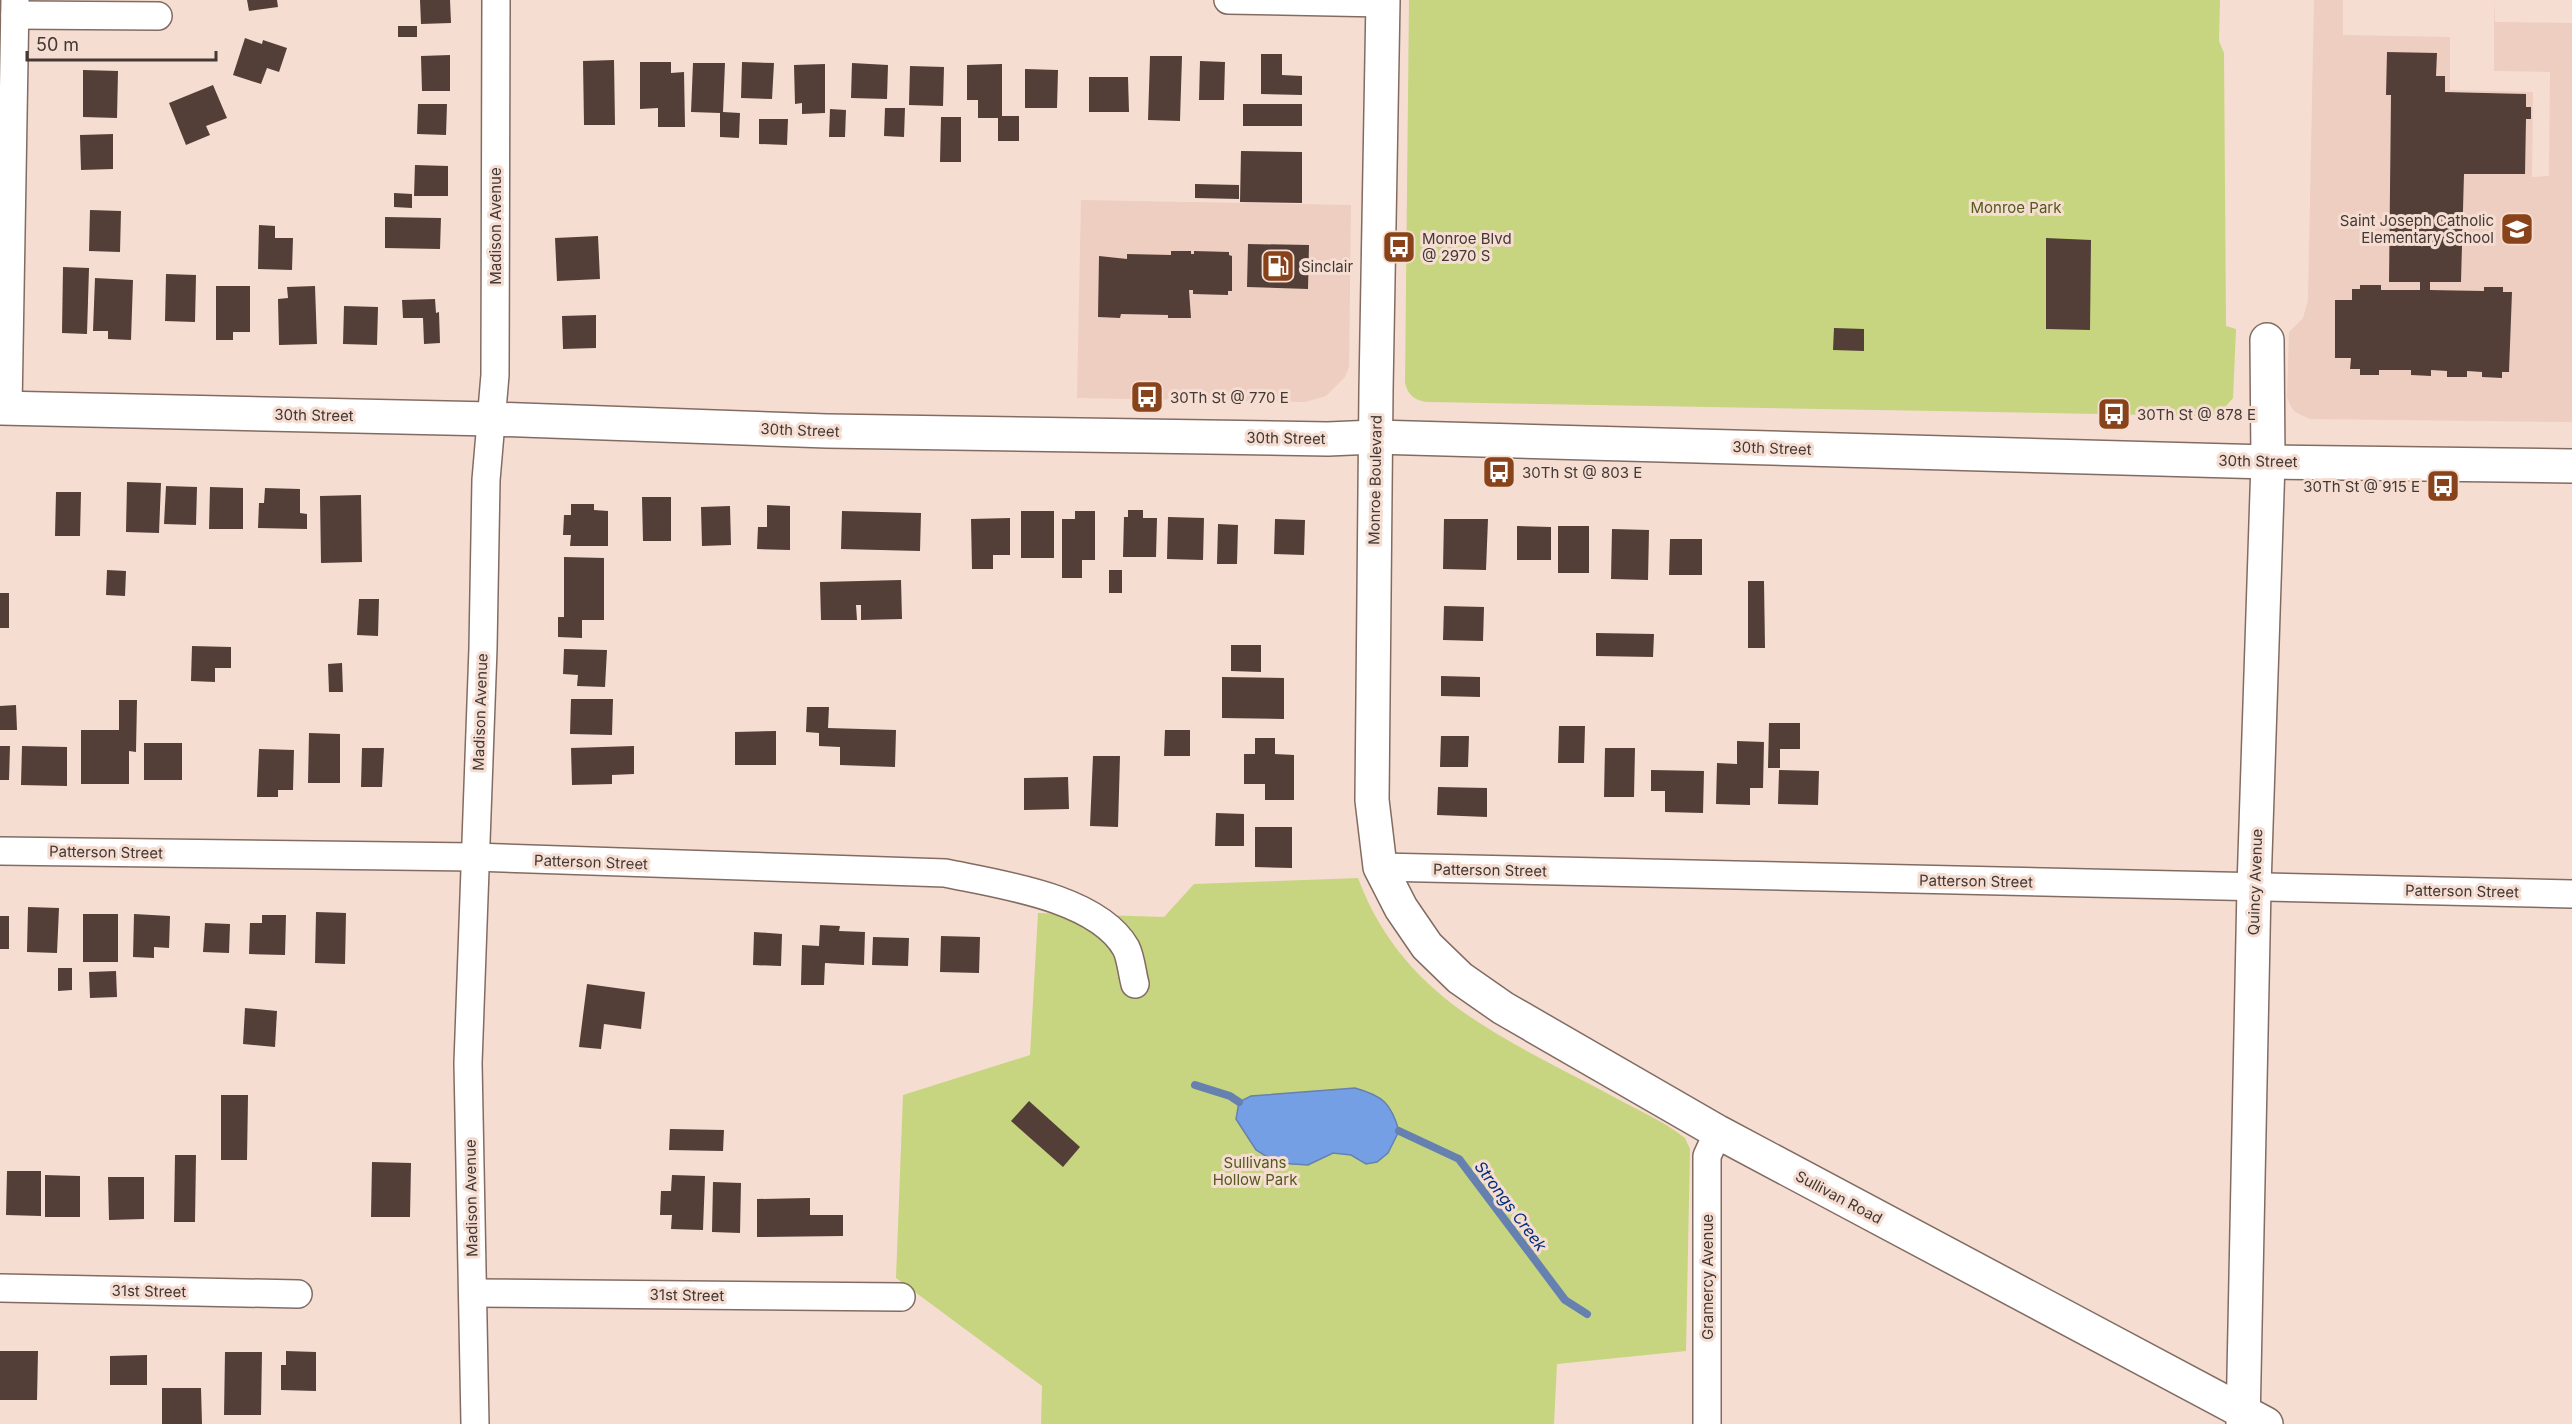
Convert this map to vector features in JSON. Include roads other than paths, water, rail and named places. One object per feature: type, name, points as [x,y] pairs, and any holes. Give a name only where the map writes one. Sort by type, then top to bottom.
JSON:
[{"type":"street","name":"Madison Avenue","points":[[475,1424],[468,1062],[483,648],[486,480],[495,375],[496,0]]},
{"type":"street","points":[[1228,0],[1383,1]]},
{"type":"street","name":"Monroe Boulevard","points":[[1383,1],[1375,437],[1372,800],[1380,867],[1401,908],[1427,946]]},
{"type":"street","points":[[4,408],[15,7],[158,16]]},
{"type":"street","name":"Quincy Avenue","points":[[2250,1420],[2254,887],[2268,462],[2267,340]]},
{"type":"street","name":"30th Street","points":[[4,408],[491,419],[827,431],[1328,439],[1375,437],[2268,462],[2572,466]]},
{"type":"street","name":"Patterson Street","points":[[0,851],[474,857],[945,873],[1061,902],[1091,915],[1109,928],[1126,949],[1135,984]]},
{"type":"street","name":"Patterson Street","points":[[1380,867],[2572,894]]},
{"type":"street","name":"Sullivan Road","points":[[1427,946],[1460,978],[1503,1008],[1718,1132],[2250,1420]]},
{"type":"street","name":"Gramercy Avenue","points":[[1707,1424],[1707,1156],[1718,1132]]},
{"type":"street","name":"31st Street","points":[[0,1288],[298,1294]]},
{"type":"street","name":"31st Street","points":[[473,1293],[901,1297]]},
{"type":"water","points":[[1355,1088],[1373,1094],[1385,1102],[1393,1114],[1399,1131],[1388,1153],[1377,1162],[1366,1164],[1351,1155],[1333,1153],[1308,1165],[1277,1163],[1256,1150],[1236,1119],[1239,1102],[1251,1096]]},
{"type":"waterway","name":"Strongs Creek","points":[[1195,1085],[1230,1096],[1239,1102]]},
{"type":"waterway","name":"Strongs Creek","points":[[1399,1131],[1459,1159],[1565,1300],[1587,1314]]},
{"type":"place","name":"Saint Joseph Catholic Elementary School","points":[[2517,229]]},
{"type":"place","name":"Monroe Blvd @ 2970 S","points":[[1399,247]]},
{"type":"place","name":"Sinclair","points":[[1278,266]]},
{"type":"place","name":"30Th St @ 770 E","points":[[1147,397]]},
{"type":"place","name":"30Th St @ 878 E","points":[[2114,414]]},
{"type":"place","name":"30Th St @ 803 E","points":[[1499,472]]},
{"type":"place","name":"30Th St @ 915 E","points":[[2443,486]]},
{"type":"park label","name":"Monroe Park","points":[[2016,207]]},
{"type":"park label","name":"Sullivans Hollow Park","points":[[1255,1170]]}]
